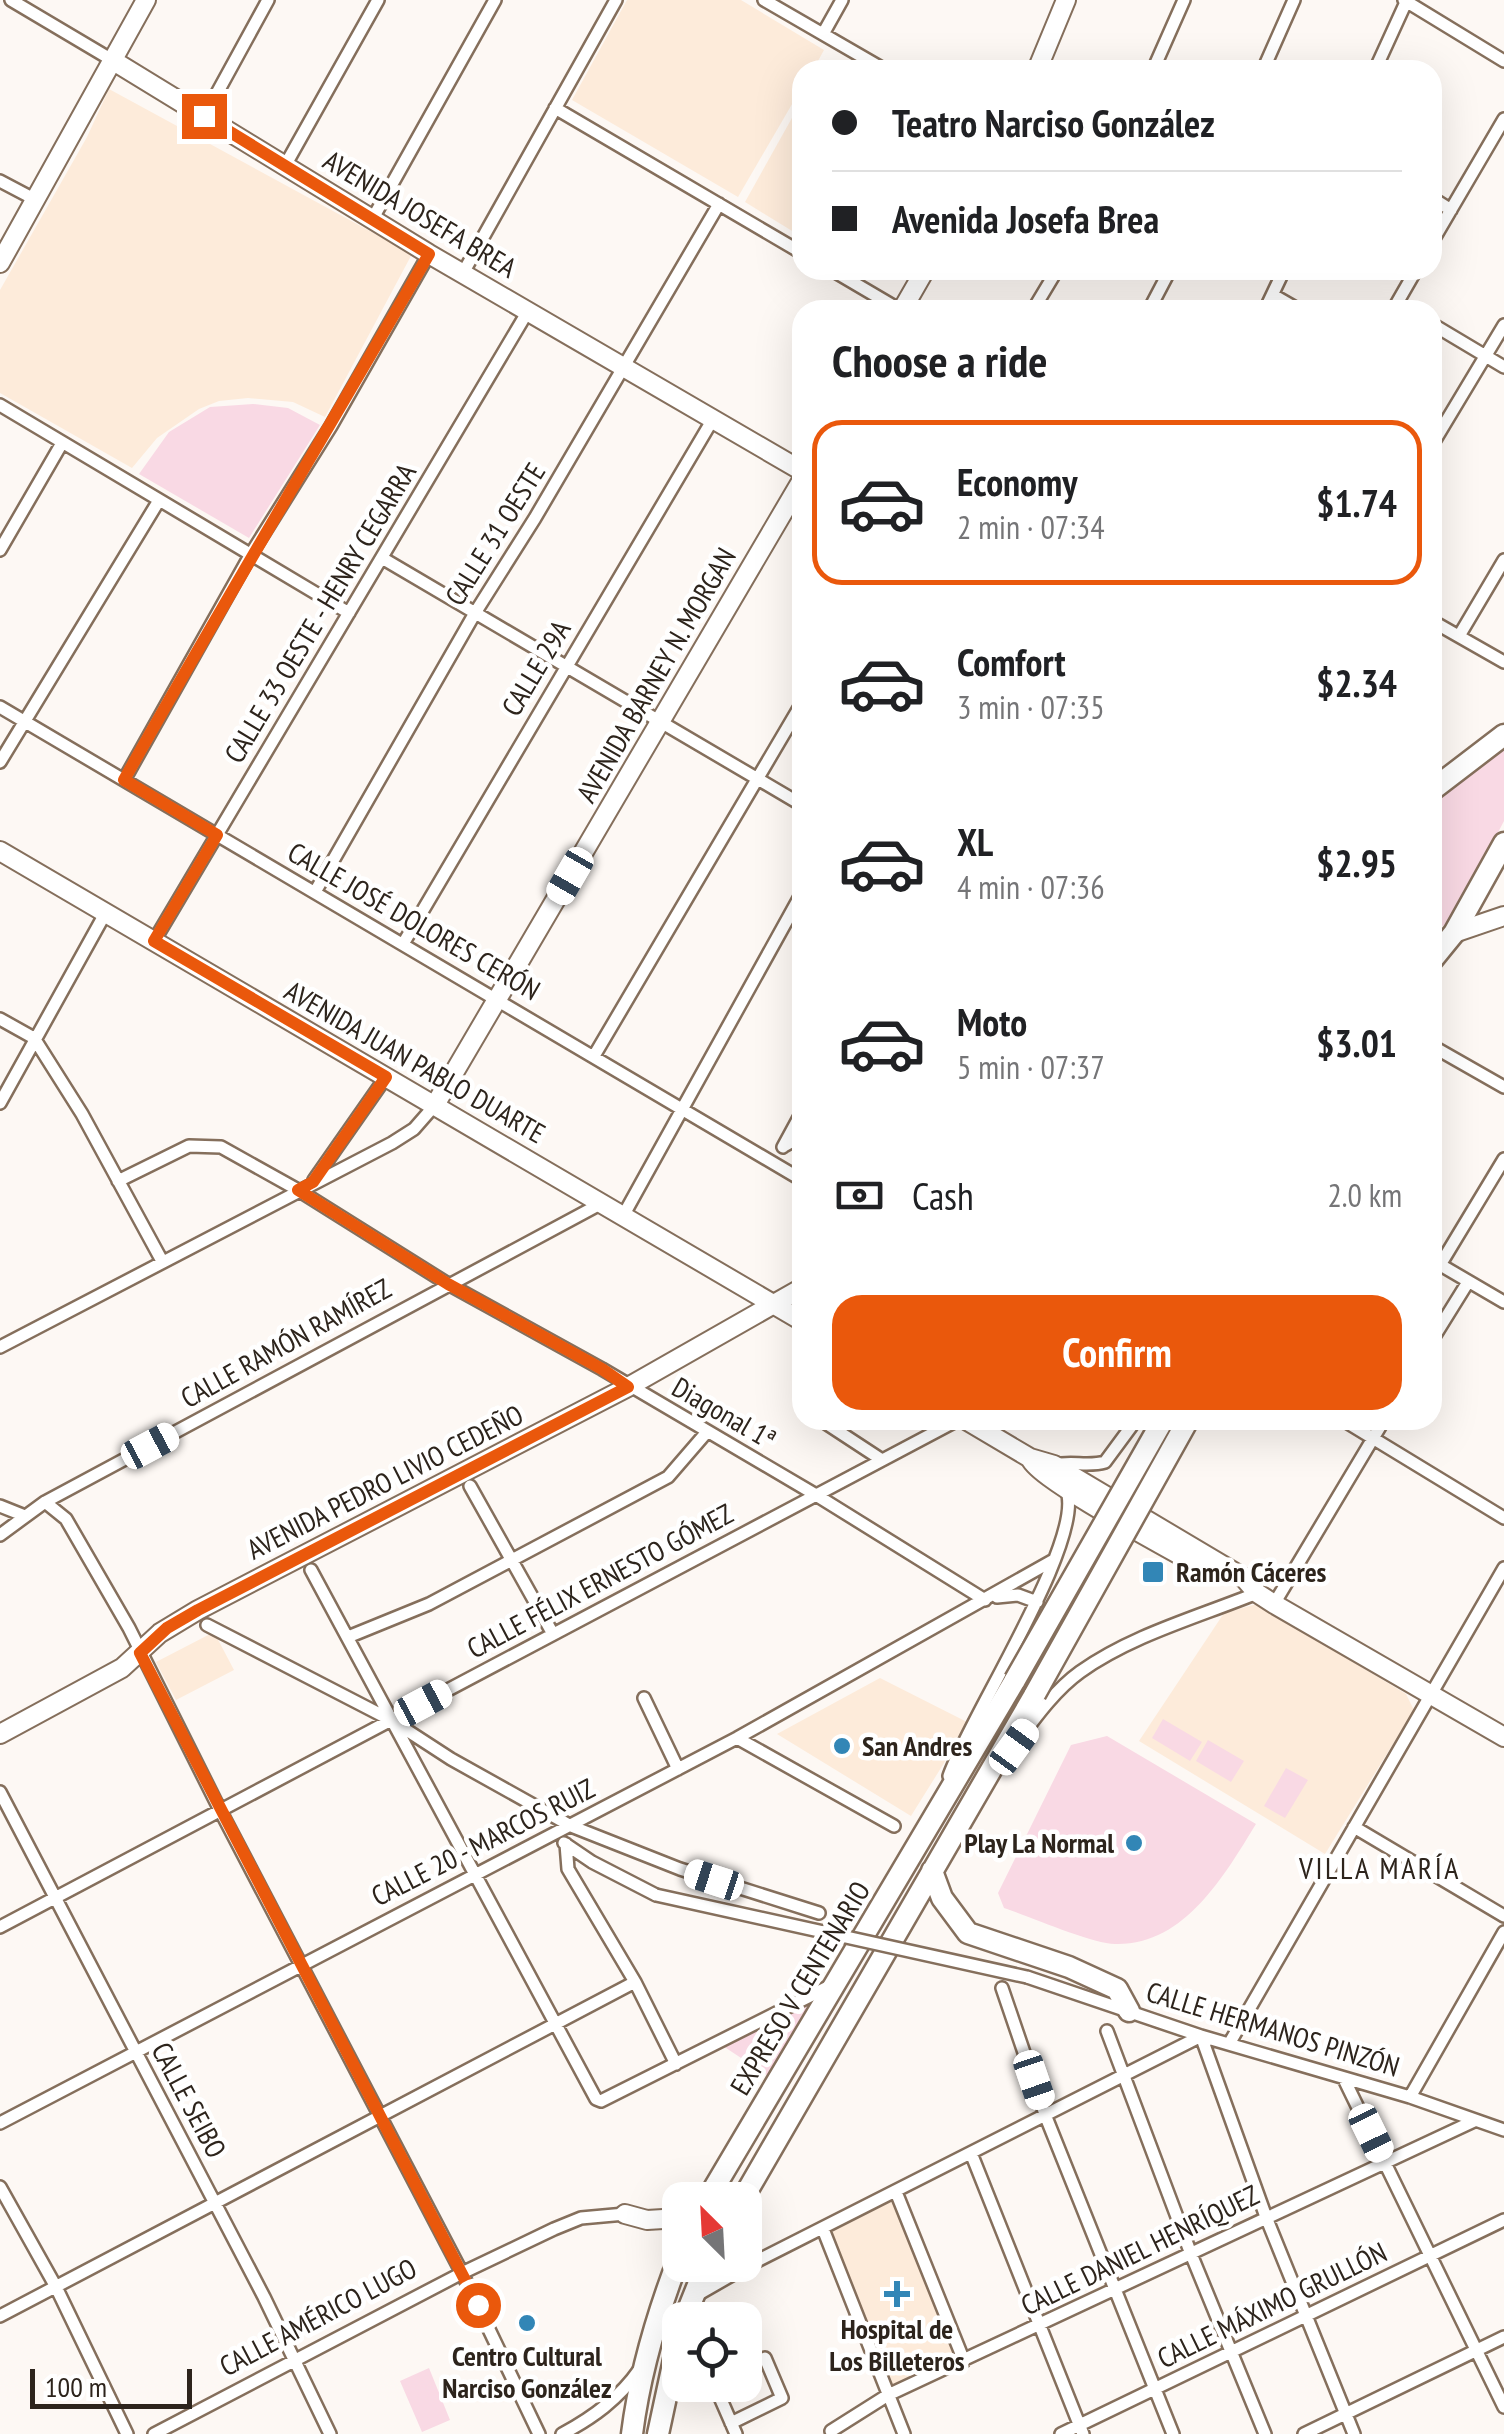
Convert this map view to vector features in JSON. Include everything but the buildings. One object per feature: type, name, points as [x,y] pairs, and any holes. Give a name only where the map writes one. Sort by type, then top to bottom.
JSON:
[{"type":"main road","points":[[0,264],[146,0]]},
{"type":"main road","points":[[1041,60],[1066,0]]},
{"type":"main road","name":"AVENIDA JOSEFA BREA","points":[[112,60],[429,254],[792,465]]},
{"type":"main road","name":"AVENIDA BARNEY N. MORGAN","points":[[435,1106],[792,497]]},
{"type":"main road","points":[[1442,780],[1504,735]]},
{"type":"main road","points":[[1478,754],[1504,748]]},
{"type":"main road","points":[[1443,934],[1504,843]]},
{"type":"main road","name":"AVENIDA JUAN PABLO DUARTE","points":[[0,851],[792,1315]]},
{"type":"main road","points":[[1443,934],[1504,916]]},
{"type":"main road","name":"AVENIDA PEDRO LIVIO CEDEÑO","points":[[0,1734],[122,1668],[167,1628],[198,1610],[628,1387],[792,1294]]},
{"type":"main road","points":[[997,1430],[1030,1458],[1054,1464],[1244,1578],[1274,1604],[1504,1737]]},
{"type":"main road","name":"EXPRESO V CENTENARIO","points":[[717,2182],[1015,1680],[1157,1430]]},
{"type":"main road","name":"EXPRESO V CENTENARIO","points":[[752,2182],[1035,1694],[1182,1430]]},
{"type":"main road","points":[[1030,1458],[1032,1466],[1066,1488],[1238,1588],[1258,1593]]},
{"type":"main road","points":[[932,1871],[942,1898],[968,1933],[1069,1967],[1117,1988],[1130,2011]]},
{"type":"main road","name":"CALLE AMÉRICO LUGO","points":[[625,2214],[662,2220]]},
{"type":"main road","points":[[632,2434],[644,2362],[670,2282]]},
{"type":"main road","points":[[691,2302],[699,2282]]},
{"type":"main road","points":[[658,2434],[665,2402]]},
{"type":"street","name":"AVENIDA JOSEFA BREA","points":[[11,0],[112,60]]},
{"type":"street","points":[[204,116],[268,0]]},
{"type":"street","points":[[286,164],[378,0]]},
{"type":"street","points":[[373,218],[496,0]]},
{"type":"street","points":[[463,273],[616,0]]},
{"type":"street","points":[[764,0],[868,60]]},
{"type":"street","points":[[823,34],[842,0]]},
{"type":"street","points":[[1157,60],[1184,0]]},
{"type":"street","points":[[1267,60],[1294,0]]},
{"type":"street","points":[[1379,60],[1406,0],[1504,61]]},
{"type":"street","points":[[555,108],[792,247]]},
{"type":"street","points":[[1442,225],[1504,120]]},
{"type":"street","points":[[0,181],[36,200]]},
{"type":"street","name":"CALLE 31 OESTE","points":[[314,892],[719,204]]},
{"type":"street","points":[[1442,204],[1451,210]]},
{"type":"street","points":[[124,780],[251,554],[331,426],[429,254]]},
{"type":"street","points":[[849,280],[884,300]]},
{"type":"street","points":[[1271,300],[1280,280]]},
{"type":"street","points":[[1273,296],[1281,300]]},
{"type":"street","name":"CALLE 33 OESTE - HENRY CEGARRA","points":[[154,941],[528,311]]},
{"type":"street","points":[[1442,429],[1504,324]]},
{"type":"street","points":[[1442,330],[1504,367]]},
{"type":"street","points":[[0,405],[349,612]]},
{"type":"street","name":"CALLE 29A","points":[[404,944],[713,419]]},
{"type":"street","points":[[0,550],[62,443]]},
{"type":"street","points":[[0,762],[158,502]]},
{"type":"street","points":[[382,558],[792,799]]},
{"type":"street","points":[[1459,636],[1504,560]]},
{"type":"street","points":[[1442,626],[1504,662]]},
{"type":"street","name":"CALLE JOSÉ DOLORES CERÓN","points":[[0,708],[792,1174]]},
{"type":"street","points":[[594,1056],[792,720]]},
{"type":"street","points":[[623,1216],[792,911]]},
{"type":"street","points":[[0,1102],[106,912]]},
{"type":"street","points":[[0,1019],[34,1038],[82,1114],[162,1262]]},
{"type":"street","points":[[1442,1052],[1504,1088]]},
{"type":"street","points":[[313,1182],[386,1077]]},
{"type":"street","points":[[0,1347],[392,1143],[414,1129],[435,1106]]},
{"type":"street","points":[[773,1162],[792,1130]]},
{"type":"street","points":[[783,1147],[792,1142]]},
{"type":"street","name":"Diagonal 1ª","points":[[118,1181],[190,1146],[221,1147],[448,1284],[816,1495],[985,1600]]},
{"type":"street","points":[[1442,1253],[1504,1159]]},
{"type":"street","name":"CALLE RAMÓN RAMÍREZ","points":[[0,1536],[45,1502],[602,1203]]},
{"type":"street","points":[[1442,1266],[1504,1302]]},
{"type":"street","points":[[1442,1324],[1468,1282]]},
{"type":"street","points":[[837,1430],[882,1460]]},
{"type":"street","name":"CALLE FÉLIX ERNESTO GÓMEZ","points":[[0,1926],[939,1430]]},
{"type":"street","points":[[1054,1464],[1105,1462],[1129,1430]]},
{"type":"street","points":[[1358,1430],[1504,1518]]},
{"type":"street","points":[[1274,1604],[1378,1430]]},
{"type":"street","points":[[348,1636],[430,1604],[668,1476],[706,1433]]},
{"type":"street","points":[[470,1486],[552,1634]]},
{"type":"street","name":"EXPRESO V CENTENARIO","points":[[941,1804],[950,1771],[1036,1602],[1071,1508],[1066,1488]]},
{"type":"street","points":[[45,1502],[66,1519],[140,1653],[462,2273],[539,2434]]},
{"type":"street","points":[[0,1506],[25,1516]]},
{"type":"street","name":"CALLE 20 - MARCOS RUIZ","points":[[0,2123],[737,1738],[1052,1560]]},
{"type":"street","points":[[1230,2044],[1504,1568]]},
{"type":"street","points":[[311,1570],[596,2099],[601,2102],[834,1984]]},
{"type":"street","name":"EXPRESO V CENTENARIO","points":[[968,1810],[1036,1716],[1077,1674],[1120,1648],[1258,1593]]},
{"type":"street","points":[[985,1600],[1018,1595],[1036,1602]]},
{"type":"street","points":[[206,1626],[390,1720],[571,1826],[680,1869],[819,1913]]},
{"type":"street","points":[[644,1698],[678,1768]]},
{"type":"street","points":[[737,1738],[894,1826]]},
{"type":"street","name":"CALLE SEIBO","points":[[0,1792],[216,2204],[330,2434]]},
{"type":"street","points":[[1354,1827],[1504,1916]]},
{"type":"street","points":[[554,1833],[566,1844],[568,1868],[635,1982],[676,2064]]},
{"type":"street","name":"CALLE HERMANOS PINZÓN","points":[[566,1844],[656,1895],[1026,1977],[1504,2130]]},
{"type":"street","points":[[1410,2098],[1504,1932]]},
{"type":"street","points":[[0,2316],[635,1982]]},
{"type":"street","points":[[1002,1988],[1046,2116],[1173,2434]]},
{"type":"street","points":[[1107,2031],[1190,2254],[1265,2434]]},
{"type":"street","points":[[762,2258],[1201,2036],[1266,2218],[1354,2434]]},
{"type":"street","points":[[1344,2079],[1504,2407]]},
{"type":"street","name":"CALLE DANIEL HENRÍQUEZ","points":[[831,2431],[888,2395],[1474,2121]]},
{"type":"street","points":[[971,2153],[1082,2430]]},
{"type":"street","points":[[0,2188],[56,2287],[127,2434]]},
{"type":"street","points":[[896,2192],[964,2361]]},
{"type":"street","name":"CALLE AMÉRICO LUGO","points":[[154,2434],[462,2273],[581,2218],[625,2214]]},
{"type":"street","name":"CALLE MÁXIMO GRULLÓN","points":[[1062,2434],[1082,2430],[1154,2390],[1504,2220]]},
{"type":"street","points":[[823,2228],[904,2434]]},
{"type":"street","points":[[693,2297],[719,2282]]},
{"type":"street","points":[[1304,2434],[1504,2337]]},
{"type":"street","points":[[721,2402],[734,2429],[782,2398],[766,2358]]},
{"type":"street","points":[[562,2434],[626,2389],[644,2362]]},
{"type":"shaded area","points":[[627,0],[741,0],[824,50],[818,60],[792,60],[792,104],[738,197],[572,100]]},
{"type":"shaded area","points":[[109,89],[412,254],[325,417],[293,402],[248,398],[219,401],[199,409],[157,438],[132,468],[0,393],[0,290],[87,137]]},
{"type":"shaded area","points":[[792,118],[792,231],[745,202]]},
{"type":"shaded area","points":[[253,404],[288,408],[320,425],[249,538],[139,474],[169,432],[210,407]]},
{"type":"shaded area","points":[[1504,745],[1504,821],[1450,924],[1442,926],[1442,791],[1460,772]]},
{"type":"shaded area","points":[[1257,1604],[1406,1694],[1414,1710],[1325,1854],[1139,1741],[1224,1613]]},
{"type":"shaded area","points":[[214,1632],[234,1670],[176,1700],[156,1662]]},
{"type":"shaded area","points":[[880,1678],[969,1723],[911,1816],[777,1734]]},
{"type":"shaded area","points":[[1163,1719],[1202,1742],[1190,1761],[1152,1738]]},
{"type":"shaded area","name":"Play La Normal","points":[[1107,1736],[1256,1824],[1199,1904],[1181,1921],[1140,1942],[1105,1943],[1076,1935],[1004,1908],[998,1893],[1071,1745]]},
{"type":"shaded area","points":[[1208,1740],[1244,1761],[1231,1782],[1196,1761]]},
{"type":"shaded area","points":[[1286,1768],[1308,1780],[1285,1818],[1264,1806]]},
{"type":"shaded area","points":[[823,1994],[771,2078],[723,2046]]},
{"type":"shaded area","name":"Hospital de Los Billeteros","points":[[900,2196],[966,2360],[893,2395],[829,2228]]},
{"type":"shaded area","points":[[429,2368],[450,2420],[422,2432],[400,2381]]},
{"type":"place","name":"Ramón Cáceres","points":[[1153,1572]]},
{"type":"place","name":"San Andres","points":[[842,1746]]},
{"type":"place","name":"Play La Normal","points":[[1134,1843]]},
{"type":"place","name":"Hospital de Los Billeteros","points":[[897,2294]]},
{"type":"place","name":"Centro Cultural Narciso González","points":[[527,2323]]},
{"type":"district","name":"VILLA MARÍA","points":[[1380,1869]]},
{"type":"route","points":[[204,116],[429,254],[331,426],[251,554],[124,780],[217,835],[154,941],[386,1077],[313,1182],[298,1190],[448,1284],[628,1387],[198,1610],[167,1628],[140,1653],[478,2305]]}]
